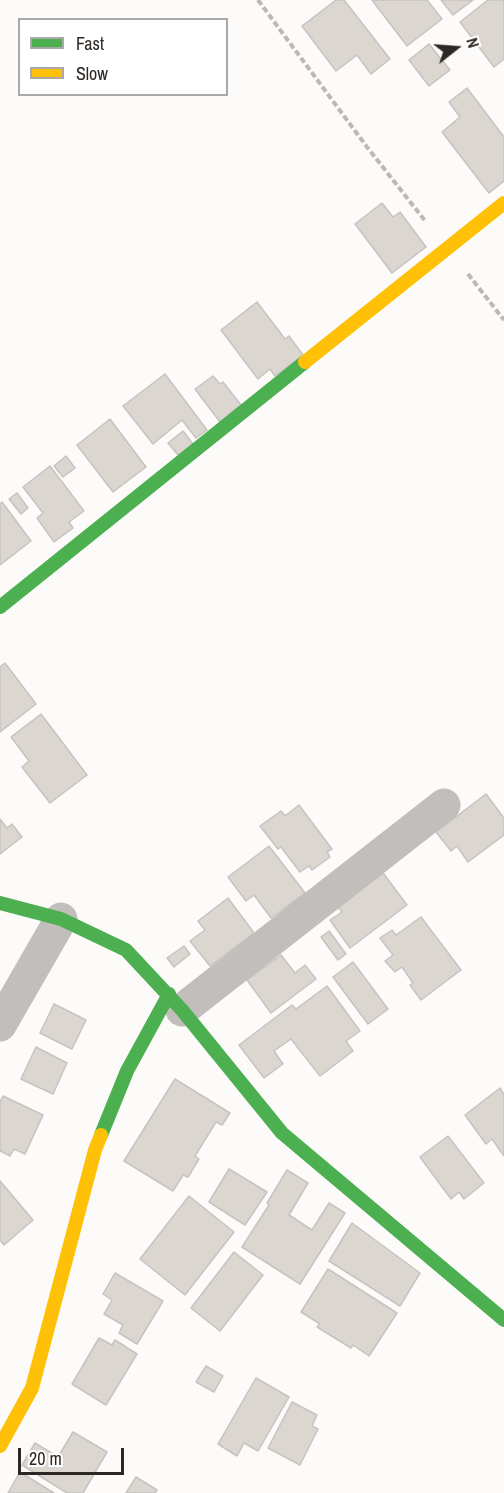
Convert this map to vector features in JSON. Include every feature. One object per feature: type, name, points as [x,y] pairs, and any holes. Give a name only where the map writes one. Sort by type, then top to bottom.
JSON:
[{"type":"street","points":[[0,607],[504,203]]},
{"type":"street","points":[[0,1446],[32,1388],[95,1150],[127,1071],[175,1002],[444,806]]},
{"type":"street","points":[[0,903],[62,919],[126,950],[175,1002],[282,1133],[504,1320]]},
{"type":"street","points":[[0,1025],[62,919]]},
{"type":"path","points":[[258,0],[367,147],[504,320]]},
{"type":"building","points":[[336,0],[344,0],[390,59],[371,74],[357,55],[336,71],[302,26]]},
{"type":"building","points":[[372,0],[427,0],[442,19],[407,46]]},
{"type":"building","points":[[441,0],[473,0],[453,15]]},
{"type":"building","points":[[488,0],[504,0],[504,59],[494,67],[460,22]]},
{"type":"building","points":[[429,44],[450,70],[429,86],[409,60]]},
{"type":"building","points":[[467,88],[504,137],[504,181],[489,193],[442,132],[460,117],[449,102]]},
{"type":"building","points":[[382,203],[393,217],[400,212],[426,247],[392,273],[355,224]]},
{"type":"building","points":[[257,302],[285,339],[289,336],[303,355],[275,376],[270,369],[258,379],[221,330]]},
{"type":"building","points":[[165,374],[207,430],[196,438],[182,420],[153,444],[123,406]]},
{"type":"building","points":[[213,376],[220,384],[223,382],[241,405],[220,422],[195,389]]},
{"type":"building","points":[[110,419],[146,467],[113,492],[77,445]]},
{"type":"building","points":[[183,431],[193,444],[178,455],[168,443]]},
{"type":"building","points":[[66,456],[75,468],[63,477],[54,466]]},
{"type":"building","points":[[50,466],[84,511],[69,522],[73,528],[54,542],[37,518],[43,513],[23,487]]},
{"type":"building","points":[[17,493],[28,508],[21,514],[9,499]]},
{"type":"building","points":[[2,502],[31,541],[0,565],[0,504]]},
{"type":"building","points":[[5,663],[36,704],[0,732],[0,667]]},
{"type":"building","points":[[41,714],[87,775],[50,803],[22,767],[29,761],[11,737]]},
{"type":"building","points":[[486,794],[504,818],[504,835],[468,862],[457,846],[451,851],[436,832]]},
{"type":"building","points":[[299,805],[332,849],[327,852],[330,857],[312,870],[309,866],[300,872],[281,847],[278,849],[260,826],[281,811],[285,816]]},
{"type":"building","points":[[0,819],[7,828],[12,824],[22,837],[0,854]]},
{"type":"building","points":[[269,846],[305,893],[271,918],[254,895],[246,901],[228,877]]},
{"type":"building","points":[[383,873],[407,905],[350,948],[330,920],[342,912],[338,907]]},
{"type":"building","points":[[228,898],[254,933],[210,966],[190,941],[205,930],[198,921]]},
{"type":"building","points":[[421,917],[461,970],[421,1000],[410,985],[413,983],[402,967],[395,972],[385,961],[393,955],[380,938],[392,930],[396,935]]},
{"type":"building","points":[[329,931],[346,954],[338,960],[321,937]]},
{"type":"building","points":[[184,946],[190,954],[174,967],[167,958]]},
{"type":"building","points":[[281,955],[295,973],[305,965],[316,979],[271,1013],[247,980]]},
{"type":"building","points":[[353,962],[388,1009],[368,1024],[333,977]]},
{"type":"building","points":[[327,986],[360,1031],[346,1041],[353,1051],[320,1076],[291,1039],[274,1051],[283,1064],[264,1078],[239,1045],[292,1005],[296,1009]]},
{"type":"building","points":[[54,1004],[86,1020],[72,1049],[40,1033]]},
{"type":"building","points":[[36,1047],[67,1063],[53,1094],[21,1079]]},
{"type":"building","points":[[175,1079],[230,1113],[222,1125],[216,1122],[195,1156],[199,1159],[188,1177],[183,1175],[173,1191],[124,1161]]},
{"type":"building","points":[[500,1088],[504,1094],[504,1156],[492,1139],[486,1144],[465,1115]]},
{"type":"building","points":[[3,1096],[43,1115],[25,1154],[14,1149],[10,1156],[0,1151],[0,1102]]},
{"type":"building","points":[[448,1136],[484,1183],[464,1199],[459,1192],[451,1199],[420,1157]]},
{"type":"building","points":[[229,1169],[267,1192],[245,1225],[209,1202]]},
{"type":"building","points":[[287,1170],[308,1183],[289,1215],[312,1230],[329,1203],[345,1213],[300,1284],[242,1247],[269,1205],[267,1203]]},
{"type":"building","points":[[0,1181],[33,1220],[4,1245],[0,1240]]},
{"type":"building","points":[[189,1196],[234,1232],[185,1295],[140,1259]]},
{"type":"building","points":[[352,1223],[420,1273],[400,1306],[329,1261]]},
{"type":"building","points":[[234,1252],[263,1275],[220,1331],[191,1308]]},
{"type":"building","points":[[328,1269],[397,1313],[369,1356],[353,1345],[351,1348],[317,1327],[320,1324],[301,1312]]},
{"type":"building","points":[[115,1273],[163,1301],[137,1344],[119,1333],[123,1325],[104,1314],[112,1300],[103,1294]]},
{"type":"building","points":[[99,1338],[112,1345],[115,1340],[137,1354],[106,1405],[72,1384]]},
{"type":"building","points":[[206,1366],[223,1376],[214,1392],[196,1382]]},
{"type":"building","points":[[256,1378],[289,1397],[258,1451],[244,1443],[237,1456],[218,1444]]},
{"type":"building","points":[[292,1402],[317,1415],[312,1426],[318,1429],[300,1465],[268,1448]]},
{"type":"building","points":[[73,1432],[107,1452],[83,1493],[67,1493],[22,1465],[35,1443],[58,1457]]},
{"type":"building","points":[[20,1472],[49,1490],[54,1493],[8,1493]]},
{"type":"building","points":[[136,1477],[157,1490],[155,1493],[126,1493]]},
{"type":"traffic: fast","points":[[0,607],[305,362]]},
{"type":"traffic: fast","points":[[0,903],[61,919],[126,950],[182,1010],[282,1133],[504,1320]]},
{"type":"traffic: fast","points":[[101,1135],[127,1071],[169,994]]},
{"type":"traffic: slow","points":[[305,362],[504,203]]},
{"type":"traffic: slow","points":[[0,1446],[32,1388],[95,1150],[101,1135]]}]
